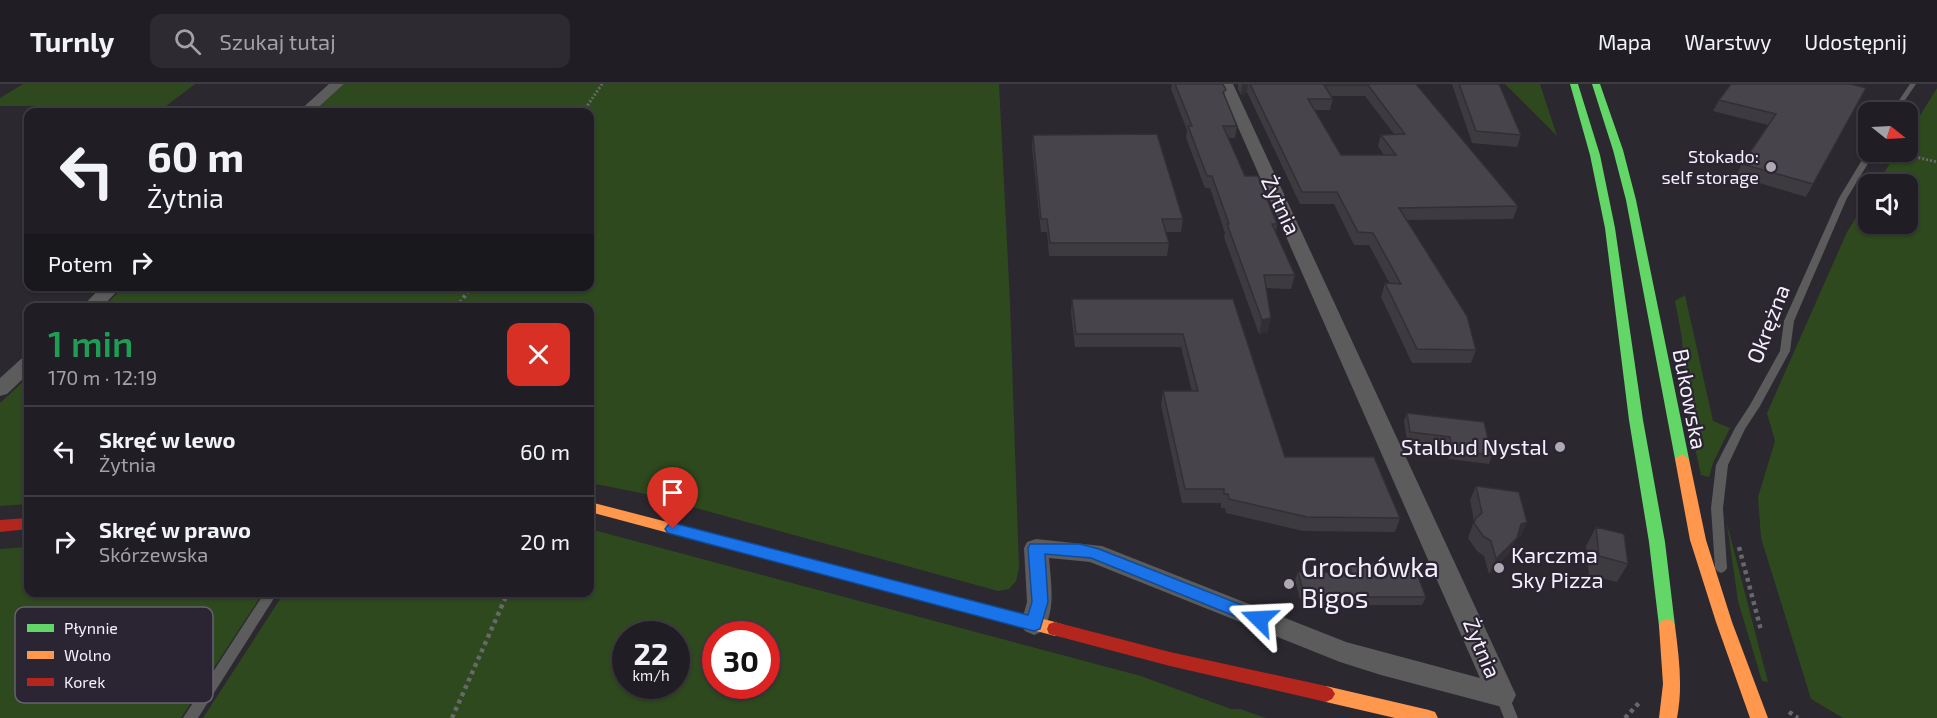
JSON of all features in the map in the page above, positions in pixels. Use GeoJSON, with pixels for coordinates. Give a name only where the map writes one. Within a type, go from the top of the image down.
{"type":"FeatureCollection","features":[{"type":"Feature","properties":{"kind":"main road"},"geometry":{"type":"LineString","coordinates":[[1574,84],[1596,155],[1605,200],[1636,420],[1657,542],[1673,679],[1673,717]]}},
{"type":"Feature","properties":{"kind":"main road","name":"Bukowska"},"geometry":{"type":"LineString","coordinates":[[1596,84],[1626,177],[1698,540],[1724,622],[1759,718]]}},
{"type":"Feature","properties":{"kind":"main road"},"geometry":{"type":"LineString","coordinates":[[594,508],[1170,659],[1429,718]]}},
{"type":"Feature","properties":{"kind":"main road"},"geometry":{"type":"LineString","coordinates":[[0,526],[24,524]]}},
{"type":"Feature","properties":{"kind":"main road"},"geometry":{"type":"LineString","coordinates":[[1170,659],[1300,702]]}},
{"type":"Feature","properties":{"kind":"street"},"geometry":{"type":"LineString","coordinates":[[310,108],[337,84]]}},
{"type":"Feature","properties":{"kind":"street","name":"Żytnia"},"geometry":{"type":"LineString","coordinates":[[1226,84],[1507,706]]}},
{"type":"Feature","properties":{"kind":"street"},"geometry":{"type":"LineString","coordinates":[[95,303],[108,291]]}},
{"type":"Feature","properties":{"kind":"street"},"geometry":{"type":"LineString","coordinates":[[0,389],[24,367]]}},
{"type":"Feature","properties":{"kind":"street","name":"Żytnia"},"geometry":{"type":"LineString","coordinates":[[1034,624],[1040,602],[1036,548],[1080,550],[1094,553],[1340,651],[1507,706]]}},
{"type":"Feature","properties":{"kind":"lane"},"geometry":{"type":"LineString","coordinates":[[1901,102],[1913,84]]}},
{"type":"Feature","properties":{"kind":"lane","name":"Okrężna"},"geometry":{"type":"LineString","coordinates":[[1724,622],[1717,508],[1722,465],[1785,351],[1789,321],[1843,198],[1865,162]]}},
{"type":"Feature","properties":{"kind":"lane"},"geometry":{"type":"LineString","coordinates":[[213,683],[269,597]]}},
{"type":"Feature","properties":{"kind":"lane"},"geometry":{"type":"LineString","coordinates":[[190,718],[200,703]]}},
{"type":"Feature","properties":{"kind":"path"},"geometry":{"type":"LineString","coordinates":[[587,108],[602,84]]}},
{"type":"Feature","properties":{"kind":"path"},"geometry":{"type":"LineString","coordinates":[[1918,157],[1937,162]]}},
{"type":"Feature","properties":{"kind":"path"},"geometry":{"type":"LineString","coordinates":[[1736,536],[1762,635]]}},
{"type":"Feature","properties":{"kind":"path"},"geometry":{"type":"LineString","coordinates":[[452,718],[506,597]]}},
{"type":"Feature","properties":{"kind":"path"},"geometry":{"type":"LineString","coordinates":[[1785,708],[1798,718]]}},
{"type":"Feature","properties":{"kind":"green space"},"geometry":{"type":"Polygon","coordinates":[[[23,84],[195,84],[166,106],[0,106],[0,98],[23,84]]]}},
{"type":"Feature","properties":{"kind":"green space"},"geometry":{"type":"Polygon","coordinates":[[[344,84],[999,84],[1010,302],[1019,568],[1016,581],[1009,589],[998,591],[641,493],[594,484],[594,303],[107,303],[120,291],[594,291],[594,108],[317,108],[344,84]]]}},
{"type":"Feature","properties":{"kind":"green space"},"geometry":{"type":"Polygon","coordinates":[[[1505,84],[1540,84],[1557,136],[1505,84]]]}},
{"type":"Feature","properties":{"kind":"green space"},"geometry":{"type":"Polygon","coordinates":[[[1937,88],[1937,718],[1843,718],[1811,699],[1761,538],[1758,497],[1775,441],[1767,413],[1847,232],[1858,214],[1858,234],[1918,234],[1918,174],[1883,174],[1891,162],[1918,162],[1918,119],[1937,88]]]}},
{"type":"Feature","properties":{"kind":"green space"},"geometry":{"type":"Polygon","coordinates":[[[1685,295],[1713,421],[1730,428],[1713,463],[1709,477],[1701,475],[1685,402],[1682,338],[1675,301],[1685,295]]]}},
{"type":"Feature","properties":{"kind":"green space"},"geometry":{"type":"Polygon","coordinates":[[[24,381],[24,504],[0,506],[0,403],[24,381]]]}},
{"type":"Feature","properties":{"kind":"green space"},"geometry":{"type":"Polygon","coordinates":[[[1727,524],[1768,682],[1762,681],[1738,601],[1727,524]]]}},
{"type":"Feature","properties":{"kind":"green space"},"geometry":{"type":"Polygon","coordinates":[[[594,530],[1141,676],[1231,709],[1240,709],[1266,718],[203,718],[281,597],[594,597],[594,530]]]}},
{"type":"Feature","properties":{"kind":"green space"},"geometry":{"type":"Polygon","coordinates":[[[24,547],[24,597],[260,597],[213,669],[213,607],[15,607],[15,703],[191,703],[181,718],[0,718],[0,549],[24,547]]]}},
{"type":"Feature","properties":{"kind":"building"},"geometry":{"type":"Polygon","coordinates":[[[1175,84],[1223,84],[1226,90],[1223,92],[1237,126],[1223,126],[1245,176],[1258,176],[1277,224],[1272,224],[1295,275],[1264,275],[1271,318],[1262,320],[1212,176],[1207,176],[1188,126],[1192,126],[1175,84]]]}},
{"type":"Feature","properties":{"kind":"building"},"geometry":{"type":"Polygon","coordinates":[[[1250,84],[1416,84],[1518,206],[1399,208],[1467,316],[1476,350],[1417,349],[1385,283],[1401,284],[1373,233],[1358,232],[1337,192],[1302,192],[1250,84]],[[1324,85],[1333,99],[1308,99],[1341,155],[1396,155],[1381,135],[1405,134],[1368,85],[1324,85]]]}},
{"type":"Feature","properties":{"kind":"building"},"geometry":{"type":"Polygon","coordinates":[[[1459,84],[1499,84],[1521,135],[1476,131],[1459,84]]]}},
{"type":"Feature","properties":{"kind":"building"},"geometry":{"type":"Polygon","coordinates":[[[1731,84],[1851,84],[1866,88],[1813,184],[1742,164],[1776,114],[1719,100],[1731,84]]]}},
{"type":"Feature","properties":{"kind":"building"},"geometry":{"type":"Polygon","coordinates":[[[1157,134],[1183,219],[1162,219],[1169,243],[1050,243],[1047,219],[1041,219],[1033,135],[1157,134]]]}},
{"type":"Feature","properties":{"kind":"building"},"geometry":{"type":"Polygon","coordinates":[[[1072,299],[1233,299],[1285,457],[1374,457],[1400,518],[1307,517],[1229,499],[1228,494],[1224,494],[1224,489],[1185,489],[1163,391],[1198,391],[1183,334],[1076,334],[1072,299]]]}},
{"type":"Feature","properties":{"kind":"building"},"geometry":{"type":"Polygon","coordinates":[[[1407,413],[1484,422],[1492,455],[1452,450],[1450,437],[1410,432],[1407,413]]]}},
{"type":"Feature","properties":{"kind":"building"},"geometry":{"type":"Polygon","coordinates":[[[1476,486],[1519,492],[1527,522],[1521,524],[1517,538],[1496,559],[1491,541],[1483,536],[1474,523],[1482,513],[1476,486]]]}},
{"type":"Feature","properties":{"kind":"building"},"geometry":{"type":"Polygon","coordinates":[[[1596,527],[1624,534],[1628,564],[1599,556],[1596,527]]]}},
{"type":"Feature","properties":{"kind":"building"},"geometry":{"type":"Polygon","coordinates":[[[1349,563],[1413,564],[1426,597],[1324,597],[1322,591],[1303,590],[1298,572],[1352,573],[1349,563]]]}},
{"type":"Feature","properties":{"kind":"traffic: fast"},"geometry":{"type":"LineString","coordinates":[[1574,84],[1595,155],[1610,228],[1636,420],[1657,542],[1667,626]]}},
{"type":"Feature","properties":{"kind":"traffic: fast"},"geometry":{"type":"LineString","coordinates":[[1596,84],[1618,150],[1631,200],[1682,459]]}},
{"type":"Feature","properties":{"kind":"traffic: slow"},"geometry":{"type":"LineString","coordinates":[[1682,459],[1698,540],[1724,622],[1759,718]]}},
{"type":"Feature","properties":{"kind":"traffic: slow"},"geometry":{"type":"LineString","coordinates":[[594,508],[1055,629]]}},
{"type":"Feature","properties":{"kind":"traffic: slow"},"geometry":{"type":"LineString","coordinates":[[1667,626],[1672,684],[1668,718]]}},
{"type":"Feature","properties":{"kind":"traffic: slow"},"geometry":{"type":"LineString","coordinates":[[1326,694],[1429,718]]}},
{"type":"Feature","properties":{"kind":"traffic: jam"},"geometry":{"type":"LineString","coordinates":[[0,526],[24,524]]}},
{"type":"Feature","properties":{"kind":"traffic: jam"},"geometry":{"type":"LineString","coordinates":[[1055,629],[1170,659],[1326,694]]}},
{"type":"Feature","properties":{"kind":"place","name":"Stokado: self storage"},"geometry":{"type":"Point","coordinates":[1771,167]}},
{"type":"Feature","properties":{"kind":"place","name":"Stalbud Nystal"},"geometry":{"type":"Point","coordinates":[1560,447]}},
{"type":"Feature","properties":{"kind":"place","name":"Karczma Sky Pizza"},"geometry":{"type":"Point","coordinates":[1499,568]}},
{"type":"Feature","properties":{"kind":"place","name":"Grochówka Bigos"},"geometry":{"type":"Point","coordinates":[1289,584]}},
{"type":"Feature","properties":{"kind":"route"},"geometry":{"type":"LineString","coordinates":[[673,529],[1034,624],[1040,602],[1036,548],[1080,550],[1094,553],[1259,619]]}}]}
